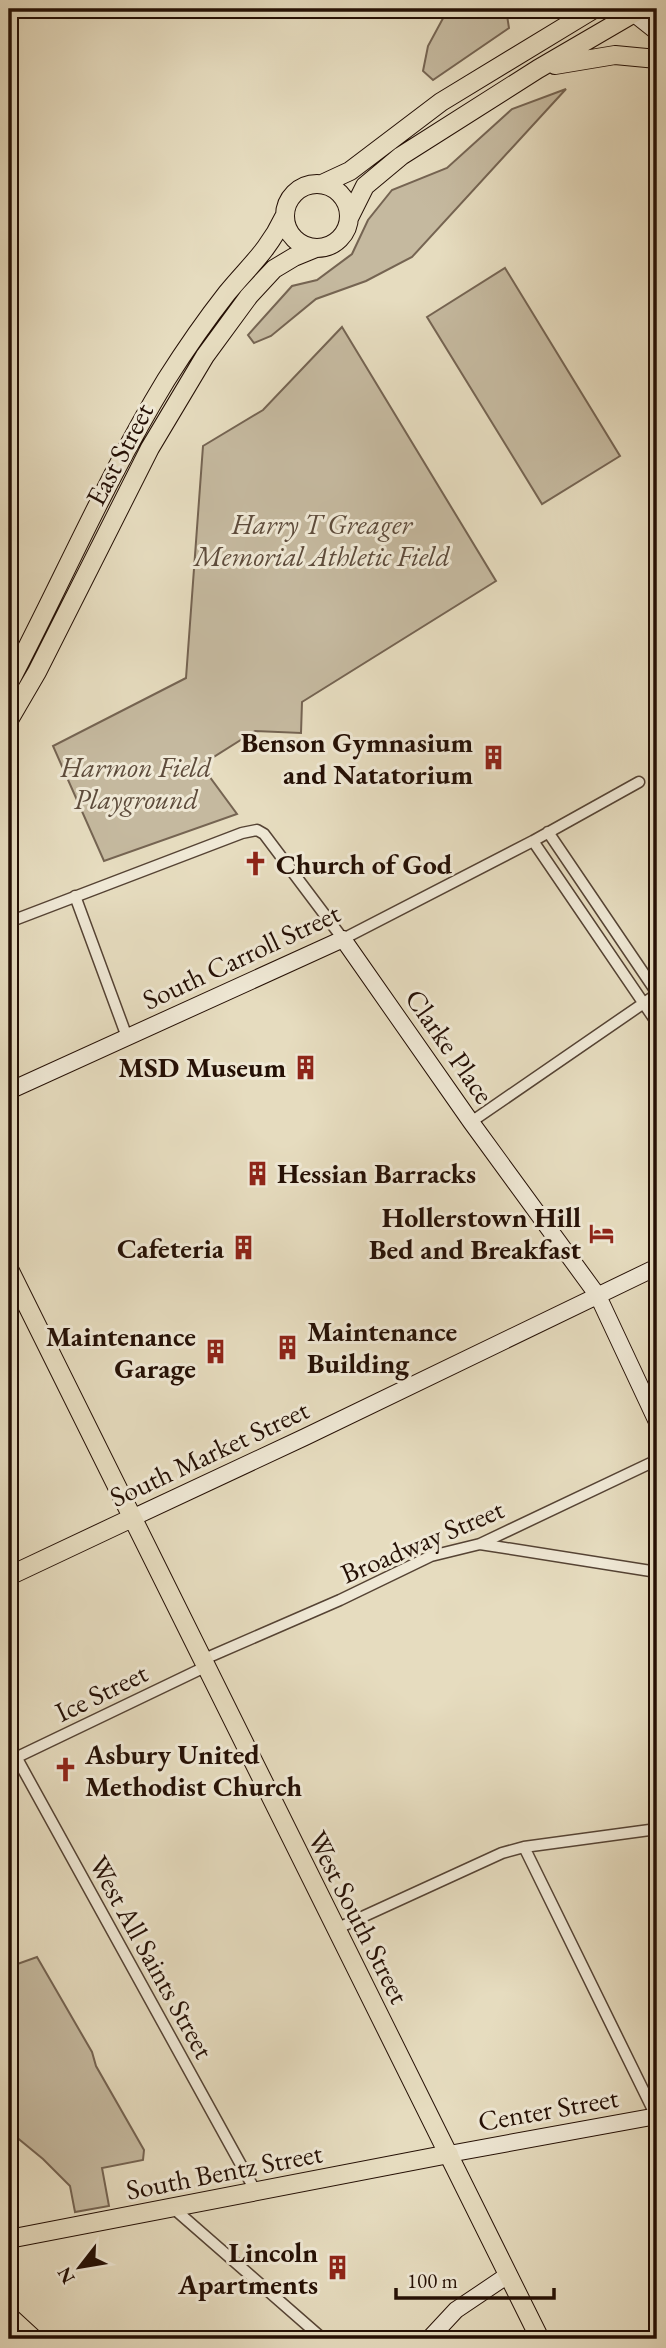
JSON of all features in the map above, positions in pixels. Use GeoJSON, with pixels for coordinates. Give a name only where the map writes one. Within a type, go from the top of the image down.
{"type":"FeatureCollection","features":[{"type":"Feature","properties":{"kind":"main road"},"geometry":{"type":"LineString","coordinates":[[528,49],[559,17],[562,9]]}},
{"type":"Feature","properties":{"kind":"main road"},"geometry":{"type":"LineString","coordinates":[[322,184],[361,164],[441,102],[594,9]]}},
{"type":"Feature","properties":{"kind":"main road"},"geometry":{"type":"LineString","coordinates":[[349,218],[347,205],[340,193],[322,184],[310,184],[298,189],[289,198],[284,217],[288,231],[304,246],[316,248],[332,244],[346,230],[365,186],[376,176],[426,139],[634,10]]}},
{"type":"Feature","properties":{"kind":"main road"},"geometry":{"type":"LineString","coordinates":[[538,69],[615,55],[657,59]]}},
{"type":"Feature","properties":{"kind":"main road","name":"East Street"},"geometry":{"type":"LineString","coordinates":[[9,683],[104,493],[166,381],[208,316],[264,252],[284,217]]}},
{"type":"Feature","properties":{"kind":"main road","name":"East Street"},"geometry":{"type":"LineString","coordinates":[[9,720],[37,672],[150,448],[205,356],[249,296],[274,269],[316,248]]}},
{"type":"Feature","properties":{"kind":"main road","name":"West South Street"},"geometry":{"type":"LineString","coordinates":[[9,1269],[540,2339]]}},
{"type":"Feature","properties":{"kind":"main road","name":"South Market Street"},"geometry":{"type":"LineString","coordinates":[[9,1576],[132,1518]]}},
{"type":"Feature","properties":{"kind":"main road","name":"South Bentz Street"},"geometry":{"type":"LineString","coordinates":[[9,2239],[449,2154]]}},
{"type":"Feature","properties":{"kind":"main road"},"geometry":{"type":"LineString","coordinates":[[9,2316],[34,2339]]}},
{"type":"Feature","properties":{"kind":"street"},"geometry":{"type":"LineString","coordinates":[[634,10],[657,32]]}},
{"type":"Feature","properties":{"kind":"street","name":"South Carroll Street"},"geometry":{"type":"LineString","coordinates":[[9,1091],[343,939],[533,841],[639,782]]}},
{"type":"Feature","properties":{"kind":"street","name":"Clarke Place"},"geometry":{"type":"LineString","coordinates":[[75,897],[242,832],[257,830],[264,834],[343,939],[471,1122],[598,1296],[657,1422]]}},
{"type":"Feature","properties":{"kind":"street"},"geometry":{"type":"LineString","coordinates":[[471,1122],[657,994],[548,832]]}},
{"type":"Feature","properties":{"kind":"street"},"geometry":{"type":"LineString","coordinates":[[533,841],[657,1023]]}},
{"type":"Feature","properties":{"kind":"street"},"geometry":{"type":"LineString","coordinates":[[9,922],[75,897],[127,1037]]}},
{"type":"Feature","properties":{"kind":"street","name":"South Market Street"},"geometry":{"type":"LineString","coordinates":[[132,1518],[657,1267]]}},
{"type":"Feature","properties":{"kind":"street","name":"Broadway Street"},"geometry":{"type":"LineString","coordinates":[[204,1664],[431,1556],[480,1544],[657,1460]]}},
{"type":"Feature","properties":{"kind":"street"},"geometry":{"type":"LineString","coordinates":[[480,1544],[657,1572]]}},
{"type":"Feature","properties":{"kind":"street","name":"Ice Street"},"geometry":{"type":"LineString","coordinates":[[13,1760],[204,1664]]}},
{"type":"Feature","properties":{"kind":"street","name":"West All Saints Street"},"geometry":{"type":"LineString","coordinates":[[9,1744],[13,1760],[256,2192]]}},
{"type":"Feature","properties":{"kind":"street"},"geometry":{"type":"LineString","coordinates":[[336,1929],[502,1853],[524,1847],[657,1829]]}},
{"type":"Feature","properties":{"kind":"street"},"geometry":{"type":"LineString","coordinates":[[524,1847],[657,2116]]}},
{"type":"Feature","properties":{"kind":"street","name":"Center Street"},"geometry":{"type":"LineString","coordinates":[[449,2154],[657,2116]]}},
{"type":"Feature","properties":{"kind":"street"},"geometry":{"type":"LineString","coordinates":[[172,2207],[323,2339]]}},
{"type":"Feature","properties":{"kind":"street"},"geometry":{"type":"LineString","coordinates":[[429,2339],[456,2310],[508,2275]]}},
{"type":"Feature","properties":{"kind":"green space"},"geometry":{"type":"Polygon","coordinates":[[[448,9],[506,9],[509,28],[433,80],[423,71],[428,46],[448,9]]]}},
{"type":"Feature","properties":{"kind":"green space"},"geometry":{"type":"Polygon","coordinates":[[[566,89],[412,257],[366,281],[316,299],[271,336],[254,343],[248,335],[292,286],[317,280],[352,254],[368,220],[392,190],[447,168],[512,109],[566,89]]]}},
{"type":"Feature","properties":{"kind":"green space"},"geometry":{"type":"Polygon","coordinates":[[[505,268],[620,456],[542,504],[427,317],[505,268]]]}},
{"type":"Feature","properties":{"kind":"green space","name":"Harry T Greager Memorial Athletic Field"},"geometry":{"type":"Polygon","coordinates":[[[342,327],[496,581],[302,702],[301,733],[255,731],[201,765],[237,814],[104,861],[53,746],[186,678],[203,446],[263,410],[342,327]]]}},
{"type":"Feature","properties":{"kind":"green space"},"geometry":{"type":"Polygon","coordinates":[[[37,1957],[144,2150],[143,2160],[102,2168],[109,2206],[75,2212],[70,2186],[9,2131],[9,1967],[37,1957]]]}},
{"type":"Feature","properties":{"kind":"place","name":"Benson Gymnasium and Natatorium"},"geometry":{"type":"Point","coordinates":[493,758]}},
{"type":"Feature","properties":{"kind":"place","name":"Church of God"},"geometry":{"type":"Point","coordinates":[256,864]}},
{"type":"Feature","properties":{"kind":"place","name":"MSD Museum"},"geometry":{"type":"Point","coordinates":[306,1067]}},
{"type":"Feature","properties":{"kind":"place","name":"Hessian Barracks"},"geometry":{"type":"Point","coordinates":[257,1173]}},
{"type":"Feature","properties":{"kind":"place","name":"Hollerstown Hill Bed and Breakfast"},"geometry":{"type":"Point","coordinates":[601,1233]}},
{"type":"Feature","properties":{"kind":"place","name":"Cafeteria"},"geometry":{"type":"Point","coordinates":[244,1248]}},
{"type":"Feature","properties":{"kind":"place","name":"Maintenance Building"},"geometry":{"type":"Point","coordinates":[287,1347]}},
{"type":"Feature","properties":{"kind":"place","name":"Maintenance Garage"},"geometry":{"type":"Point","coordinates":[216,1352]}},
{"type":"Feature","properties":{"kind":"place","name":"Asbury United Methodist Church"},"geometry":{"type":"Point","coordinates":[65,1770]}},
{"type":"Feature","properties":{"kind":"place","name":"Lincoln Apartments"},"geometry":{"type":"Point","coordinates":[338,2268]}},
{"type":"Feature","properties":{"kind":"park label","name":"Harmon Field Playground"},"geometry":{"type":"Point","coordinates":[136,783]}}]}
